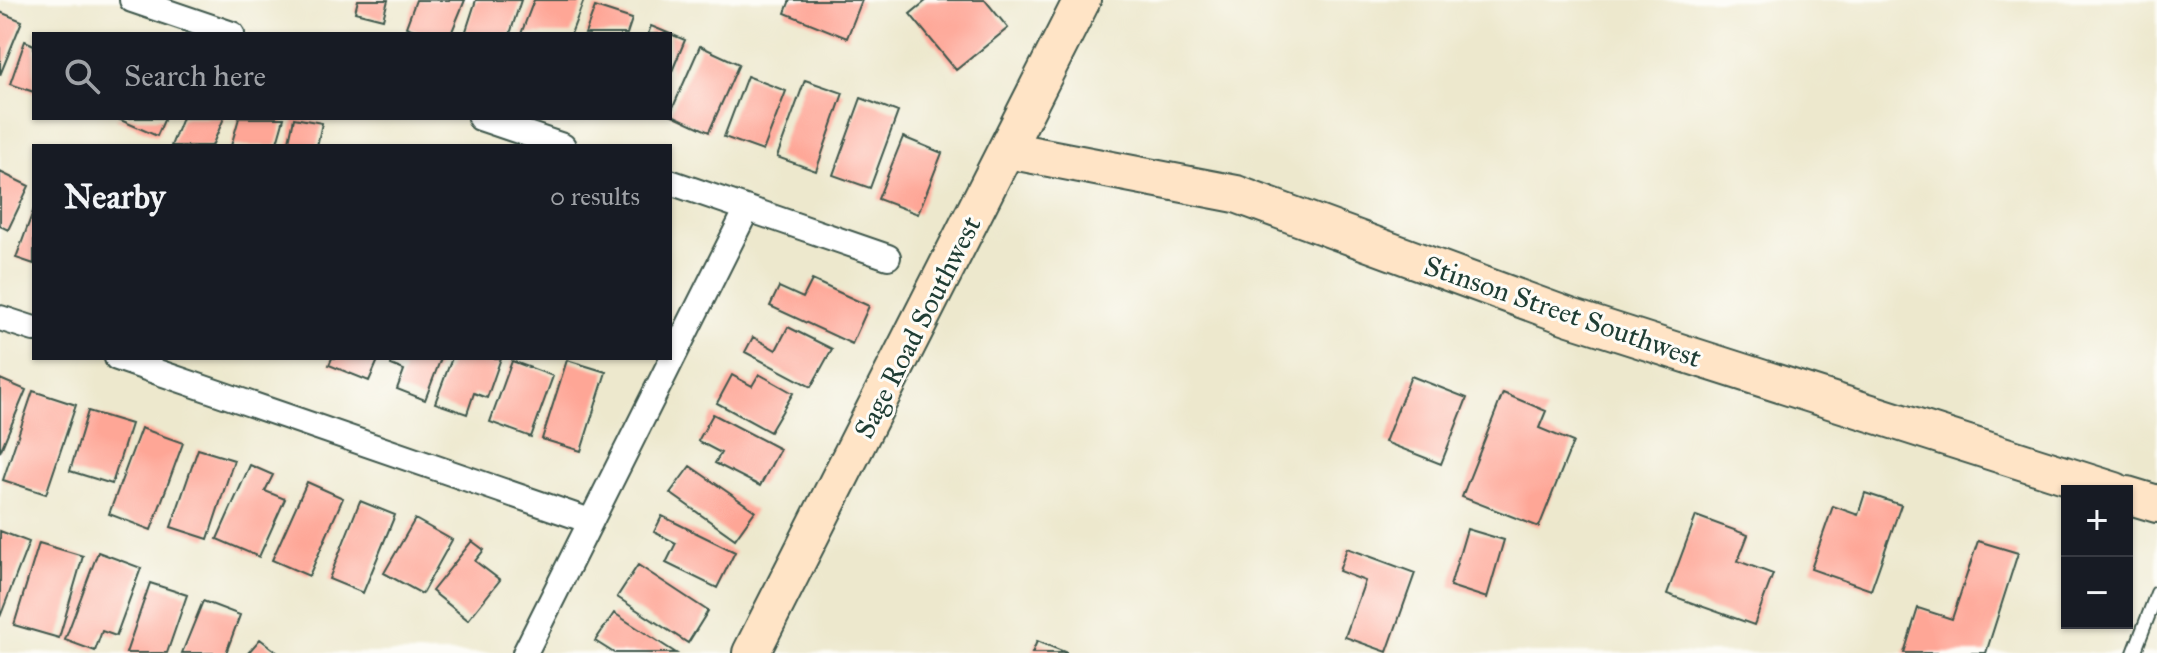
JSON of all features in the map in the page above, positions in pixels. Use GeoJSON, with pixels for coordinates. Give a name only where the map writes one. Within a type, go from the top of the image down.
{"type":"FeatureCollection","features":[{"type":"Feature","properties":{"kind":"street"},"geometry":{"type":"LineString","coordinates":[[132,0],[226,32]]}},
{"type":"Feature","properties":{"kind":"street","name":"Sage Road Southwest"},"geometry":{"type":"LineString","coordinates":[[751,653],[1082,0]]}},
{"type":"Feature","properties":{"kind":"street"},"geometry":{"type":"LineString","coordinates":[[486,120],[557,144]]}},
{"type":"Feature","properties":{"kind":"street","name":"Stinson Street Southwest"},"geometry":{"type":"LineString","coordinates":[[1007,150],[1236,194],[1570,317],[2096,485]]}},
{"type":"Feature","properties":{"kind":"street"},"geometry":{"type":"LineString","coordinates":[[672,183],[888,257]]}},
{"type":"Feature","properties":{"kind":"street"},"geometry":{"type":"LineString","coordinates":[[672,358],[747,209]]}},
{"type":"Feature","properties":{"kind":"street"},"geometry":{"type":"LineString","coordinates":[[0,318],[32,328]]}},
{"type":"Feature","properties":{"kind":"street"},"geometry":{"type":"LineString","coordinates":[[123,360],[590,521]]}},
{"type":"Feature","properties":{"kind":"street"},"geometry":{"type":"LineString","coordinates":[[525,653],[671,360]]}},
{"type":"Feature","properties":{"kind":"street"},"geometry":{"type":"LineString","coordinates":[[2133,497],[2157,504]]}},
{"type":"Feature","properties":{"kind":"lane"},"geometry":{"type":"LineString","coordinates":[[2134,653],[2157,593]]}},
{"type":"Feature","properties":{"kind":"building"},"geometry":{"type":"Polygon","coordinates":[[[358,0],[388,0],[383,19],[355,12],[358,0]]]}},
{"type":"Feature","properties":{"kind":"building"},"geometry":{"type":"Polygon","coordinates":[[[416,0],[465,0],[452,32],[419,32],[406,27],[416,0]]]}},
{"type":"Feature","properties":{"kind":"building"},"geometry":{"type":"Polygon","coordinates":[[[476,0],[521,0],[511,32],[466,32],[476,0]]]}},
{"type":"Feature","properties":{"kind":"building"},"geometry":{"type":"Polygon","coordinates":[[[534,0],[584,0],[572,32],[522,32],[534,0]]]}},
{"type":"Feature","properties":{"kind":"building"},"geometry":{"type":"Polygon","coordinates":[[[790,0],[862,0],[847,38],[785,13],[790,0]]]}},
{"type":"Feature","properties":{"kind":"building"},"geometry":{"type":"Polygon","coordinates":[[[927,0],[985,0],[1008,28],[956,70],[910,14],[927,0]]]}},
{"type":"Feature","properties":{"kind":"building"},"geometry":{"type":"Polygon","coordinates":[[[595,7],[632,19],[628,32],[586,32],[595,7]]]}},
{"type":"Feature","properties":{"kind":"building"},"geometry":{"type":"Polygon","coordinates":[[[0,12],[22,21],[0,75],[0,12]]]}},
{"type":"Feature","properties":{"kind":"building"},"geometry":{"type":"Polygon","coordinates":[[[651,26],[666,32],[649,32],[651,26]]]}},
{"type":"Feature","properties":{"kind":"building"},"geometry":{"type":"Polygon","coordinates":[[[672,35],[685,40],[672,71],[672,35]]]}},
{"type":"Feature","properties":{"kind":"building"},"geometry":{"type":"Polygon","coordinates":[[[25,41],[32,44],[32,91],[10,84],[25,41]]]}},
{"type":"Feature","properties":{"kind":"building"},"geometry":{"type":"Polygon","coordinates":[[[700,46],[739,64],[709,132],[672,115],[700,46]]]}},
{"type":"Feature","properties":{"kind":"building"},"geometry":{"type":"Polygon","coordinates":[[[747,76],[786,91],[763,151],[724,137],[747,76]]]}},
{"type":"Feature","properties":{"kind":"building"},"geometry":{"type":"Polygon","coordinates":[[[805,80],[843,93],[816,171],[777,157],[805,80]]]}},
{"type":"Feature","properties":{"kind":"building"},"geometry":{"type":"Polygon","coordinates":[[[861,98],[898,112],[870,188],[833,175],[861,98]]]}},
{"type":"Feature","properties":{"kind":"building"},"geometry":{"type":"Polygon","coordinates":[[[121,120],[164,120],[157,136],[121,120]]]}},
{"type":"Feature","properties":{"kind":"building"},"geometry":{"type":"Polygon","coordinates":[[[181,120],[223,120],[213,144],[172,144],[181,120]]]}},
{"type":"Feature","properties":{"kind":"building"},"geometry":{"type":"Polygon","coordinates":[[[238,120],[283,120],[277,144],[232,144],[238,120]]]}},
{"type":"Feature","properties":{"kind":"building"},"geometry":{"type":"Polygon","coordinates":[[[294,120],[322,123],[317,144],[288,144],[294,120]]]}},
{"type":"Feature","properties":{"kind":"building"},"geometry":{"type":"Polygon","coordinates":[[[903,137],[942,153],[918,214],[878,199],[903,137]]]}},
{"type":"Feature","properties":{"kind":"building"},"geometry":{"type":"Polygon","coordinates":[[[0,172],[29,186],[8,230],[0,226],[0,172]]]}},
{"type":"Feature","properties":{"kind":"building"},"geometry":{"type":"Polygon","coordinates":[[[32,214],[32,263],[16,258],[32,214]]]}},
{"type":"Feature","properties":{"kind":"building"},"geometry":{"type":"Polygon","coordinates":[[[812,280],[869,306],[852,344],[770,306],[779,287],[803,298],[812,280]]]}},
{"type":"Feature","properties":{"kind":"building"},"geometry":{"type":"Polygon","coordinates":[[[788,327],[832,349],[811,387],[745,352],[753,337],[776,350],[788,327]]]}},
{"type":"Feature","properties":{"kind":"building"},"geometry":{"type":"Polygon","coordinates":[[[331,360],[378,360],[369,381],[329,365],[331,360]]]}},
{"type":"Feature","properties":{"kind":"building"},"geometry":{"type":"Polygon","coordinates":[[[392,360],[440,360],[425,400],[397,389],[404,370],[391,365],[392,360]]]}},
{"type":"Feature","properties":{"kind":"building"},"geometry":{"type":"Polygon","coordinates":[[[451,360],[500,360],[487,398],[474,393],[467,414],[435,403],[451,360]]]}},
{"type":"Feature","properties":{"kind":"building"},"geometry":{"type":"Polygon","coordinates":[[[567,360],[606,372],[581,451],[542,439],[567,360]]]}},
{"type":"Feature","properties":{"kind":"building"},"geometry":{"type":"Polygon","coordinates":[[[512,361],[553,376],[531,437],[490,422],[512,361]]]}},
{"type":"Feature","properties":{"kind":"building"},"geometry":{"type":"Polygon","coordinates":[[[759,374],[793,393],[770,432],[717,403],[732,375],[752,386],[759,374]]]}},
{"type":"Feature","properties":{"kind":"building"},"geometry":{"type":"Polygon","coordinates":[[[1411,376],[1467,398],[1441,464],[1385,442],[1411,376]]]}},
{"type":"Feature","properties":{"kind":"building"},"geometry":{"type":"Polygon","coordinates":[[[0,379],[26,390],[0,452],[0,379]]]}},
{"type":"Feature","properties":{"kind":"building"},"geometry":{"type":"Polygon","coordinates":[[[33,391],[76,405],[46,494],[3,480],[33,391]]]}},
{"type":"Feature","properties":{"kind":"building"},"geometry":{"type":"Polygon","coordinates":[[[1503,393],[1546,411],[1539,428],[1573,442],[1539,527],[1462,497],[1503,393]]]}},
{"type":"Feature","properties":{"kind":"building"},"geometry":{"type":"Polygon","coordinates":[[[88,411],[131,424],[112,484],[70,471],[88,411]]]}},
{"type":"Feature","properties":{"kind":"building"},"geometry":{"type":"Polygon","coordinates":[[[713,414],[780,449],[760,486],[715,463],[721,453],[698,441],[713,414]]]}},
{"type":"Feature","properties":{"kind":"building"},"geometry":{"type":"Polygon","coordinates":[[[141,428],[183,443],[151,530],[109,514],[141,428]]]}},
{"type":"Feature","properties":{"kind":"building"},"geometry":{"type":"Polygon","coordinates":[[[198,449],[234,460],[208,539],[171,527],[198,449]]]}},
{"type":"Feature","properties":{"kind":"building"},"geometry":{"type":"Polygon","coordinates":[[[250,465],[273,475],[265,491],[285,499],[259,557],[217,539],[250,465]]]}},
{"type":"Feature","properties":{"kind":"building"},"geometry":{"type":"Polygon","coordinates":[[[690,466],[755,511],[735,539],[670,493],[690,466]]]}},
{"type":"Feature","properties":{"kind":"building"},"geometry":{"type":"Polygon","coordinates":[[[307,482],[343,498],[309,576],[272,560],[307,482]]]}},
{"type":"Feature","properties":{"kind":"building"},"geometry":{"type":"Polygon","coordinates":[[[1865,493],[1901,505],[1871,590],[1811,569],[1833,506],[1858,515],[1865,493]]]}},
{"type":"Feature","properties":{"kind":"building"},"geometry":{"type":"Polygon","coordinates":[[[360,501],[395,515],[363,593],[329,579],[360,501]]]}},
{"type":"Feature","properties":{"kind":"building"},"geometry":{"type":"Polygon","coordinates":[[[662,516],[735,552],[717,588],[666,563],[676,543],[654,532],[662,516]]]}},
{"type":"Feature","properties":{"kind":"building"},"geometry":{"type":"Polygon","coordinates":[[[1696,516],[1748,535],[1738,561],[1773,574],[1754,625],[1667,594],[1696,516]]]}},
{"type":"Feature","properties":{"kind":"building"},"geometry":{"type":"Polygon","coordinates":[[[415,519],[452,540],[422,594],[384,573],[415,519]]]}},
{"type":"Feature","properties":{"kind":"building"},"geometry":{"type":"Polygon","coordinates":[[[1467,529],[1504,540],[1487,598],[1450,586],[1467,529]]]}},
{"type":"Feature","properties":{"kind":"building"},"geometry":{"type":"Polygon","coordinates":[[[0,531],[29,542],[0,617],[0,531]]]}},
{"type":"Feature","properties":{"kind":"building"},"geometry":{"type":"Polygon","coordinates":[[[472,541],[484,550],[475,561],[500,580],[468,620],[432,591],[472,541]]]}},
{"type":"Feature","properties":{"kind":"building"},"geometry":{"type":"Polygon","coordinates":[[[1978,541],[2018,553],[1986,653],[1904,653],[1918,608],[1952,619],[1978,541]]]}},
{"type":"Feature","properties":{"kind":"building"},"geometry":{"type":"Polygon","coordinates":[[[39,543],[83,556],[59,638],[14,625],[39,543]]]}},
{"type":"Feature","properties":{"kind":"building"},"geometry":{"type":"Polygon","coordinates":[[[1347,548],[1415,573],[1387,652],[1345,637],[1365,581],[1339,571],[1347,548]]]}},
{"type":"Feature","properties":{"kind":"building"},"geometry":{"type":"Polygon","coordinates":[[[98,552],[141,568],[116,636],[102,631],[95,651],[65,640],[98,552]]]}},
{"type":"Feature","properties":{"kind":"building"},"geometry":{"type":"Polygon","coordinates":[[[638,565],[708,611],[688,643],[617,597],[638,565]]]}},
{"type":"Feature","properties":{"kind":"building"},"geometry":{"type":"Polygon","coordinates":[[[150,583],[187,595],[167,653],[126,653],[150,583]]]}},
{"type":"Feature","properties":{"kind":"building"},"geometry":{"type":"Polygon","coordinates":[[[203,601],[240,615],[226,653],[182,653],[203,601]]]}},
{"type":"Feature","properties":{"kind":"building"},"geometry":{"type":"Polygon","coordinates":[[[614,613],[676,653],[614,653],[595,641],[614,613]]]}},
{"type":"Feature","properties":{"kind":"building"},"geometry":{"type":"Polygon","coordinates":[[[260,639],[278,653],[248,653],[260,639]]]}},
{"type":"Feature","properties":{"kind":"building"},"geometry":{"type":"Polygon","coordinates":[[[1037,641],[1067,653],[1032,653],[1037,641]]]}}]}
